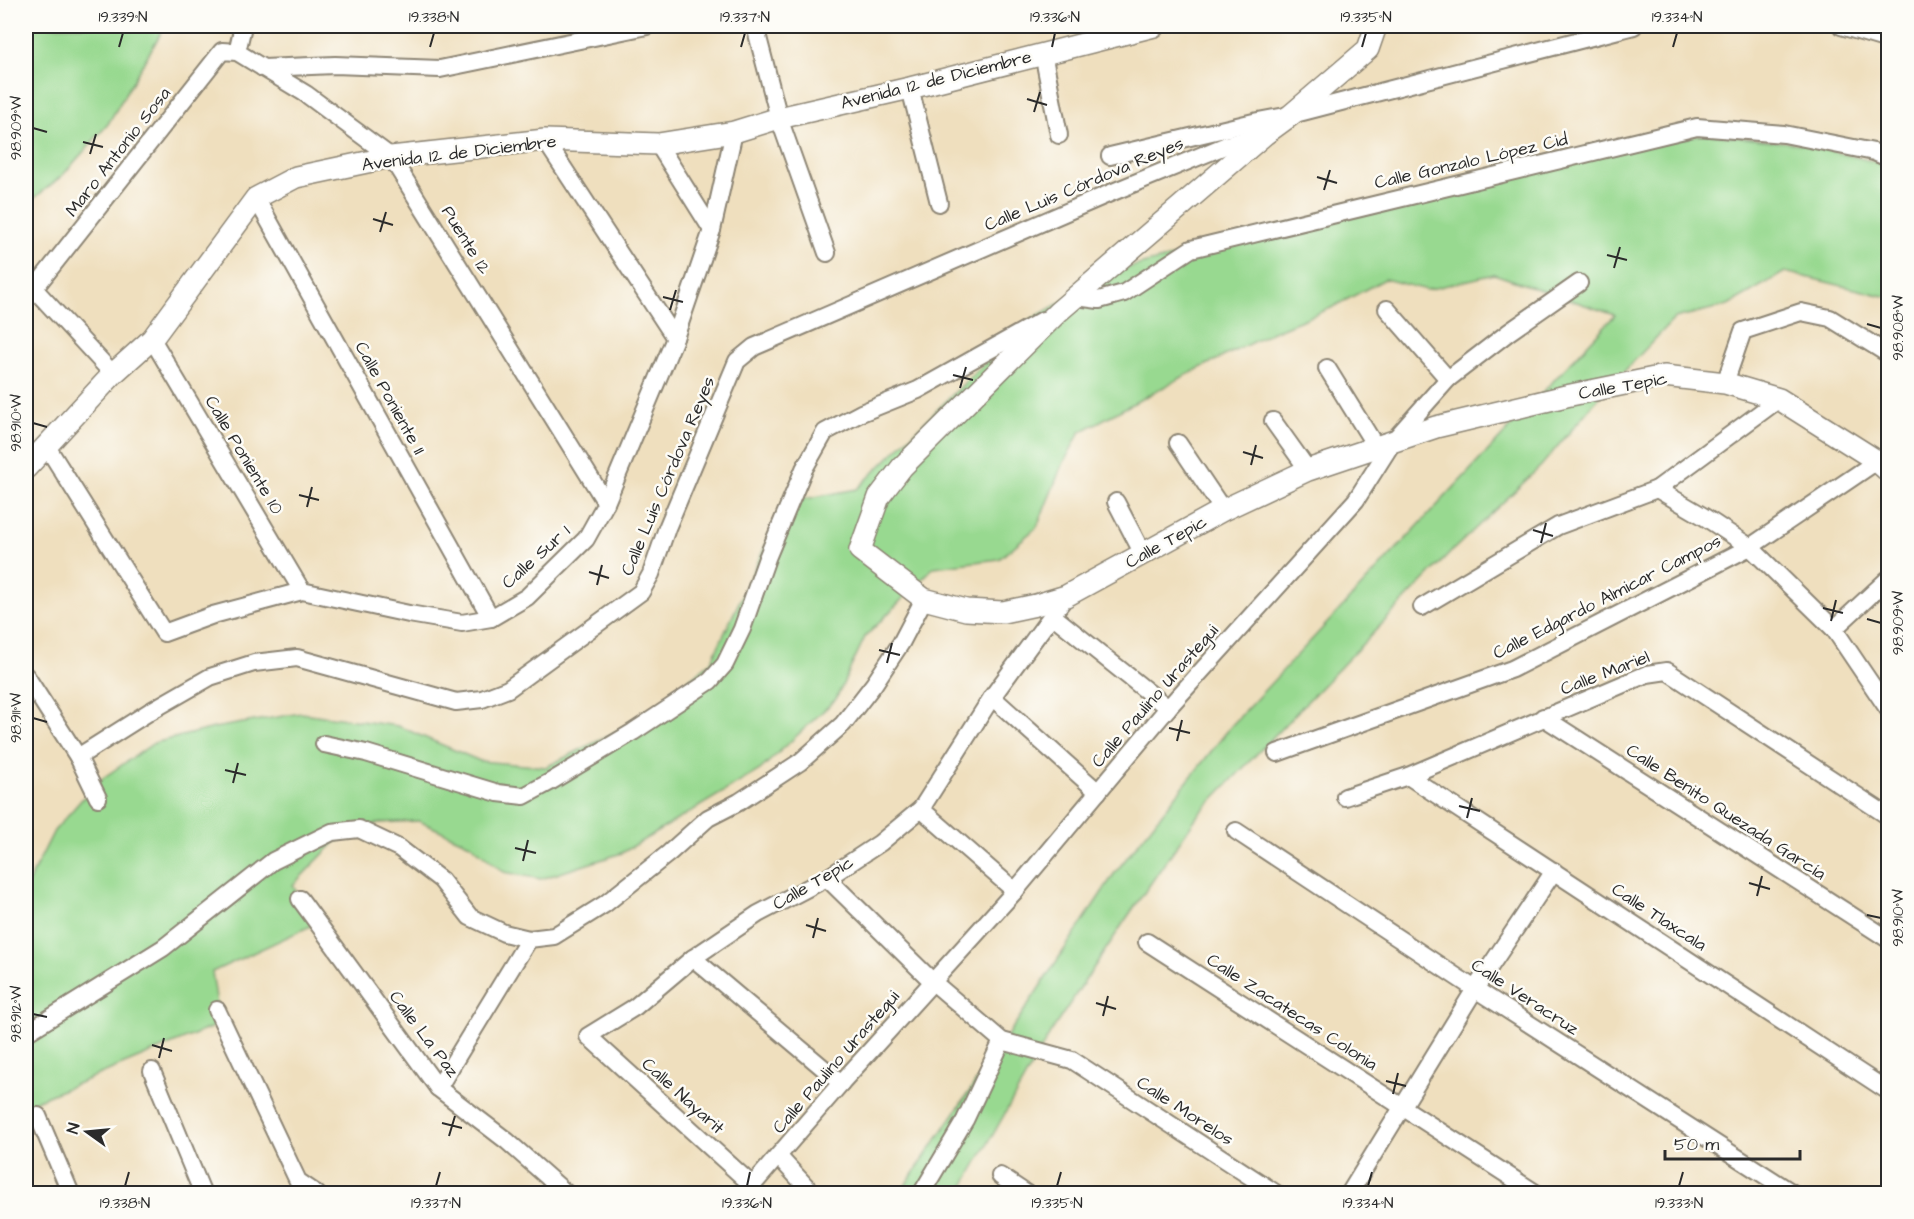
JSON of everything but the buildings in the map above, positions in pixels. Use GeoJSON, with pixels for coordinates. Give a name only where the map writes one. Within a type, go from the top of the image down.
{"type":"FeatureCollection","features":[{"type":"Feature","properties":{"kind":"street"},"geometry":{"type":"LineString","coordinates":[[237,52],[243,26]]}},
{"type":"Feature","properties":{"kind":"street"},"geometry":{"type":"LineString","coordinates":[[263,68],[335,65],[440,69],[647,26]]}},
{"type":"Feature","properties":{"kind":"street"},"geometry":{"type":"LineString","coordinates":[[755,26],[779,118],[827,253]]}},
{"type":"Feature","properties":{"kind":"street","name":"Avenida 12 de Diciembre"},"geometry":{"type":"LineString","coordinates":[[26,468],[113,374],[152,339],[256,198],[296,177],[391,157],[545,140],[658,144],[734,132],[779,118],[910,88],[1154,26]]}},
{"type":"Feature","properties":{"kind":"street"},"geometry":{"type":"LineString","coordinates":[[1291,115],[1368,49],[1376,26]]}},
{"type":"Feature","properties":{"kind":"street"},"geometry":{"type":"LineString","coordinates":[[1110,156],[1262,128],[1291,115],[1634,26]]}},
{"type":"Feature","properties":{"kind":"street"},"geometry":{"type":"LineString","coordinates":[[1841,26],[1888,40]]}},
{"type":"Feature","properties":{"kind":"street","name":"Maro Antonio Sosa"},"geometry":{"type":"LineString","coordinates":[[30,284],[222,51],[237,52]]}},
{"type":"Feature","properties":{"kind":"street","name":"Puente 12"},"geometry":{"type":"LineString","coordinates":[[237,52],[306,94],[391,157],[606,503]]}},
{"type":"Feature","properties":{"kind":"street"},"geometry":{"type":"LineString","coordinates":[[1043,53],[1059,135]]}},
{"type":"Feature","properties":{"kind":"street"},"geometry":{"type":"LineString","coordinates":[[910,88],[939,202]]}},
{"type":"Feature","properties":{"kind":"street"},"geometry":{"type":"LineString","coordinates":[[1066,596],[1003,612],[966,610],[917,593],[860,550],[879,496],[902,467],[1058,312],[1262,128]]}},
{"type":"Feature","properties":{"kind":"street","name":"Calle Luis Córdova Reyes"},"geometry":{"type":"LineString","coordinates":[[78,757],[210,677],[254,663],[297,658],[456,702],[482,699],[508,689],[641,591],[651,574],[667,528],[738,361],[754,347],[1262,128]]}},
{"type":"Feature","properties":{"kind":"street","name":"Calle Gonzalo López Cid"},"geometry":{"type":"LineString","coordinates":[[1076,297],[1099,300],[1124,292],[1191,249],[1697,128],[1784,134],[1888,158]]}},
{"type":"Feature","properties":{"kind":"street","name":"Calle Sur 1"},"geometry":{"type":"LineString","coordinates":[[46,445],[164,633],[213,615],[302,591],[462,623],[491,618],[527,597],[586,540],[606,503],[675,338],[712,230],[734,132]]}},
{"type":"Feature","properties":{"kind":"street"},"geometry":{"type":"LineString","coordinates":[[545,140],[675,338]]}},
{"type":"Feature","properties":{"kind":"street"},"geometry":{"type":"LineString","coordinates":[[658,144],[712,230]]}},
{"type":"Feature","properties":{"kind":"street","name":"Calle Poniente 11"},"geometry":{"type":"LineString","coordinates":[[256,198],[491,618]]}},
{"type":"Feature","properties":{"kind":"street","name":"Calle Paulino Urastegui"},"geometry":{"type":"LineString","coordinates":[[749,1189],[1015,891],[1168,708],[1356,500],[1385,443],[1448,379],[1509,332],[1579,283]]}},
{"type":"Feature","properties":{"kind":"street"},"geometry":{"type":"LineString","coordinates":[[30,284],[113,374]]}},
{"type":"Feature","properties":{"kind":"street"},"geometry":{"type":"LineString","coordinates":[[1387,309],[1448,379]]}},
{"type":"Feature","properties":{"kind":"street"},"geometry":{"type":"LineString","coordinates":[[324,744],[366,753],[498,793],[524,796],[633,732],[710,681],[725,664],[742,629],[767,558],[804,469],[825,432],[861,413],[918,390],[1058,312]]}},
{"type":"Feature","properties":{"kind":"street"},"geometry":{"type":"LineString","coordinates":[[1725,383],[1743,331],[1801,312],[1830,318],[1888,354]]}},
{"type":"Feature","properties":{"kind":"street","name":"Calle Poniente 10"},"geometry":{"type":"LineString","coordinates":[[152,339],[302,591]]}},
{"type":"Feature","properties":{"kind":"street"},"geometry":{"type":"LineString","coordinates":[[1327,368],[1385,443]]}},
{"type":"Feature","properties":{"kind":"street","name":"Calle Tepic"},"geometry":{"type":"LineString","coordinates":[[588,1036],[635,1007],[693,958],[758,914],[826,878],[880,843],[921,809],[992,697],[1066,596],[1223,510],[1308,470],[1446,424],[1664,376],[1725,383],[1779,399],[1883,466]]}},
{"type":"Feature","properties":{"kind":"street"},"geometry":{"type":"LineString","coordinates":[[1422,607],[1558,526],[1657,489],[1779,399]]}},
{"type":"Feature","properties":{"kind":"street"},"geometry":{"type":"LineString","coordinates":[[1273,421],[1308,470]]}},
{"type":"Feature","properties":{"kind":"street"},"geometry":{"type":"LineString","coordinates":[[1178,443],[1223,510]]}},
{"type":"Feature","properties":{"kind":"street","name":"Calle Edgardo Almicar Campos"},"geometry":{"type":"LineString","coordinates":[[1277,753],[1512,669],[1750,547],[1883,466]]}},
{"type":"Feature","properties":{"kind":"street"},"geometry":{"type":"LineString","coordinates":[[1657,489],[1750,547],[1834,628],[1888,709]]}},
{"type":"Feature","properties":{"kind":"street"},"geometry":{"type":"LineString","coordinates":[[1116,502],[1143,554]]}},
{"type":"Feature","properties":{"kind":"street"},"geometry":{"type":"LineString","coordinates":[[1834,628],[1888,579]]}},
{"type":"Feature","properties":{"kind":"street"},"geometry":{"type":"LineString","coordinates":[[26,1033],[164,948],[273,861],[332,832],[359,829],[399,848],[441,880],[470,917],[504,933],[529,939],[554,936],[605,904],[669,853],[708,818],[739,802],[800,762],[843,724],[874,684],[901,643],[917,593]]}},
{"type":"Feature","properties":{"kind":"street"},"geometry":{"type":"LineString","coordinates":[[1052,615],[1168,708]]}},
{"type":"Feature","properties":{"kind":"street","name":"Calle Mariel"},"geometry":{"type":"LineString","coordinates":[[1345,797],[1408,776],[1647,674],[1667,671],[1888,816]]}},
{"type":"Feature","properties":{"kind":"street"},"geometry":{"type":"LineString","coordinates":[[26,676],[78,757],[98,798]]}},
{"type":"Feature","properties":{"kind":"street"},"geometry":{"type":"LineString","coordinates":[[992,697],[1098,792]]}},
{"type":"Feature","properties":{"kind":"street","name":"Calle Benito Quezada García"},"geometry":{"type":"LineString","coordinates":[[1543,717],[1888,939]]}},
{"type":"Feature","properties":{"kind":"street","name":"Calle Tlaxcala"},"geometry":{"type":"LineString","coordinates":[[1408,776],[1888,1091]]}},
{"type":"Feature","properties":{"kind":"street"},"geometry":{"type":"LineString","coordinates":[[921,809],[1015,891]]}},
{"type":"Feature","properties":{"kind":"street","name":"Calle Veracruz"},"geometry":{"type":"LineString","coordinates":[[1236,831],[1475,989],[1794,1194]]}},
{"type":"Feature","properties":{"kind":"street"},"geometry":{"type":"LineString","coordinates":[[1349,1194],[1475,989],[1554,871]]}},
{"type":"Feature","properties":{"kind":"street"},"geometry":{"type":"LineString","coordinates":[[826,878],[933,981],[1002,1041],[965,1120],[921,1194]]}},
{"type":"Feature","properties":{"kind":"street","name":"Calle La Paz"},"geometry":{"type":"LineString","coordinates":[[300,899],[438,1088],[507,1141],[567,1194]]}},
{"type":"Feature","properties":{"kind":"street"},"geometry":{"type":"LineString","coordinates":[[438,1088],[529,939]]}},
{"type":"Feature","properties":{"kind":"street","name":"Calle Zacatecas Colonia"},"geometry":{"type":"LineString","coordinates":[[1147,942],[1537,1194]]}},
{"type":"Feature","properties":{"kind":"street"},"geometry":{"type":"LineString","coordinates":[[693,958],[842,1083]]}},
{"type":"Feature","properties":{"kind":"street"},"geometry":{"type":"LineString","coordinates":[[217,1010],[298,1181],[317,1194]]}},
{"type":"Feature","properties":{"kind":"street","name":"Calle Nayarit"},"geometry":{"type":"LineString","coordinates":[[588,1036],[749,1189]]}},
{"type":"Feature","properties":{"kind":"street","name":"Calle Morelos"},"geometry":{"type":"LineString","coordinates":[[1002,1041],[1072,1060],[1277,1194]]}},
{"type":"Feature","properties":{"kind":"street"},"geometry":{"type":"LineString","coordinates":[[152,1071],[203,1194]]}},
{"type":"Feature","properties":{"kind":"street"},"geometry":{"type":"LineString","coordinates":[[38,1116],[71,1194]]}},
{"type":"Feature","properties":{"kind":"street"},"geometry":{"type":"LineString","coordinates":[[779,1157],[813,1194]]}},
{"type":"Feature","properties":{"kind":"street"},"geometry":{"type":"LineString","coordinates":[[1000,1176],[1027,1194]]}},
{"type":"Feature","properties":{"kind":"green space"},"geometry":{"type":"Polygon","coordinates":[[[26,26],[165,26],[108,124],[63,175],[26,205],[26,26]]]}},
{"type":"Feature","properties":{"kind":"green space"},"geometry":{"type":"Polygon","coordinates":[[[1707,134],[1803,144],[1888,165],[1888,297],[1785,272],[1728,305],[1675,318],[1596,401],[1541,466],[1455,548],[1198,815],[1051,1032],[960,1193],[900,1193],[1114,874],[1232,725],[1615,315],[1494,274],[1427,290],[1385,279],[1331,308],[1275,331],[1188,374],[1080,432],[1061,468],[1037,527],[999,559],[934,567],[865,637],[836,699],[760,770],[622,853],[541,879],[504,872],[470,844],[419,821],[378,823],[335,842],[293,885],[313,925],[212,972],[220,1024],[26,1105],[26,887],[54,831],[97,782],[154,743],[214,728],[301,713],[398,726],[480,761],[546,767],[638,721],[711,662],[769,538],[794,501],[857,489],[1026,322],[1118,270],[1581,158],[1707,134]]]}}]}
